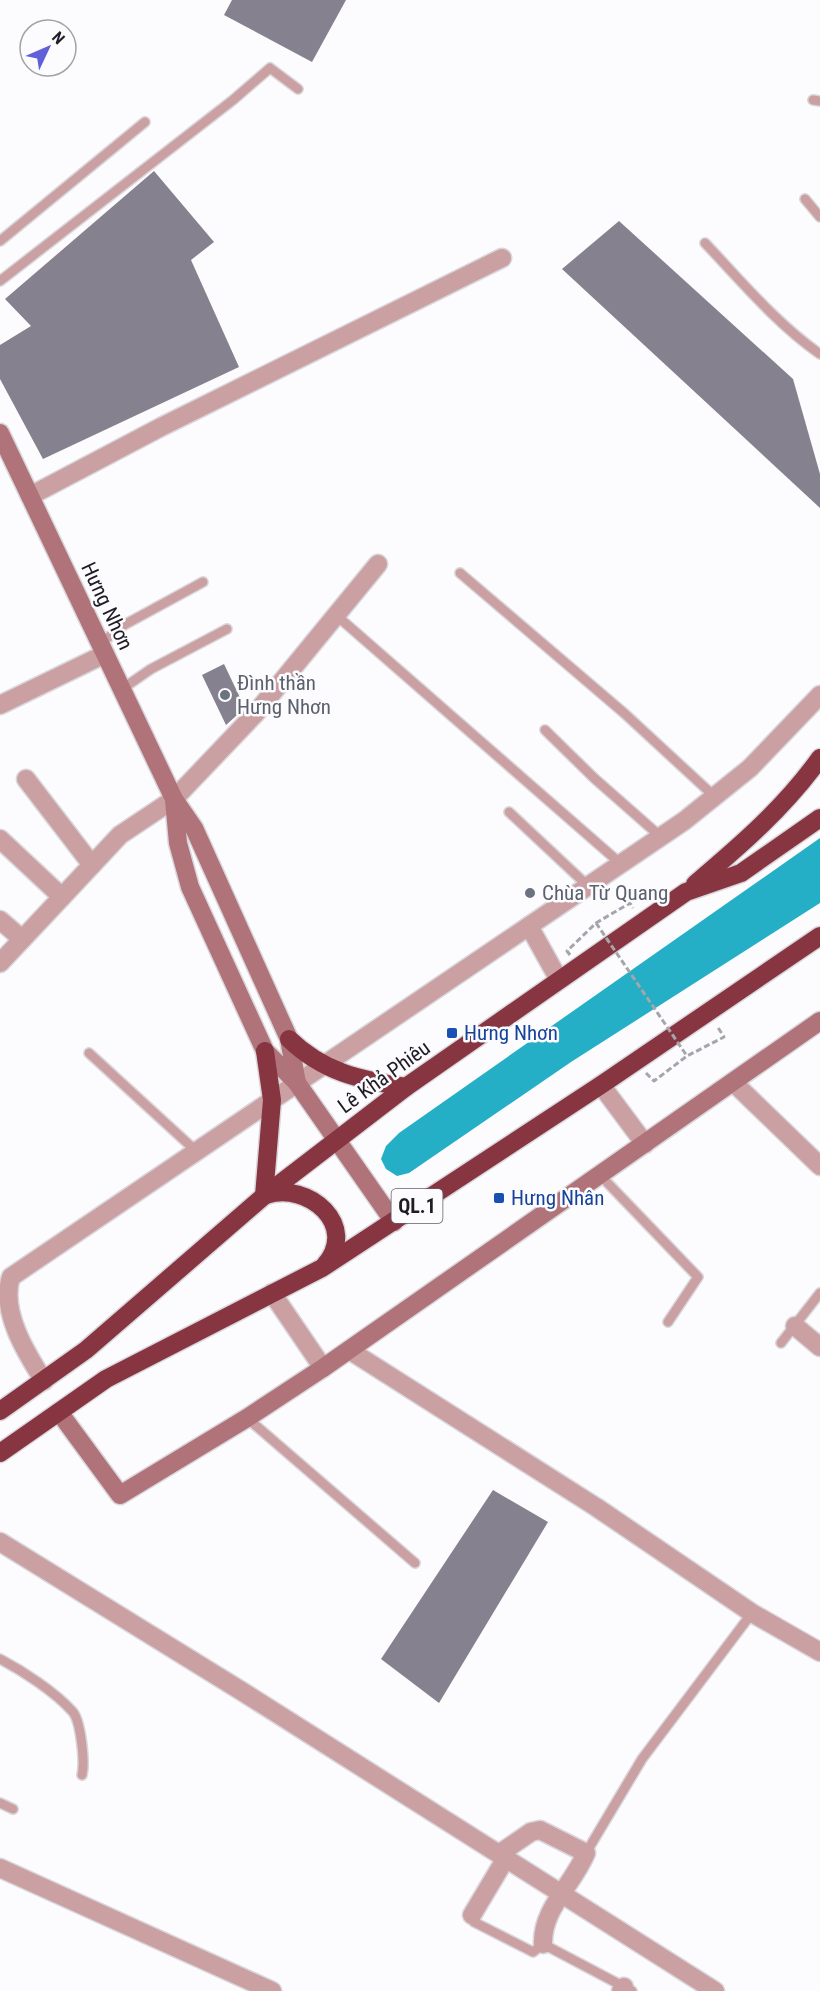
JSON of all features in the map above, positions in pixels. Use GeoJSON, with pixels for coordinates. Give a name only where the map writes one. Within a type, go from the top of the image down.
{"type":"FeatureCollection","features":[{"type":"Feature","properties":{"kind":"highway"},"geometry":{"type":"LineString","coordinates":[[686,892],[743,843],[782,805],[820,758]]}},
{"type":"Feature","properties":{"kind":"highway","name":"Lê Khả Phiêu"},"geometry":{"type":"LineString","coordinates":[[0,1411],[86,1350],[264,1196],[406,1088],[686,892],[741,873],[820,818]]}},
{"type":"Feature","properties":{"kind":"highway","name":"QL.1"},"geometry":{"type":"LineString","coordinates":[[0,1453],[106,1379],[322,1268],[601,1085],[820,936]]}},
{"type":"Feature","properties":{"kind":"highway"},"geometry":{"type":"LineString","coordinates":[[289,1039],[323,1066],[362,1081],[406,1088]]}},
{"type":"Feature","properties":{"kind":"highway"},"geometry":{"type":"LineString","coordinates":[[265,1051],[272,1100],[264,1196],[286,1191],[297,1193],[322,1207],[332,1223],[335,1243],[333,1252],[322,1268]]}},
{"type":"Feature","properties":{"kind":"street"},"geometry":{"type":"LineString","coordinates":[[30,496],[161,427],[502,258]]}},
{"type":"Feature","properties":{"kind":"street","name":"Hưng Nhơn"},"geometry":{"type":"LineString","coordinates":[[0,433],[174,799],[194,828],[289,1039],[297,1083]]}},
{"type":"Feature","properties":{"kind":"street"},"geometry":{"type":"LineString","coordinates":[[0,963],[120,835],[174,799],[255,714],[378,564]]}},
{"type":"Feature","properties":{"kind":"street"},"geometry":{"type":"LineString","coordinates":[[0,705],[41,687],[102,649]]}},
{"type":"Feature","properties":{"kind":"street"},"geometry":{"type":"LineString","coordinates":[[44,1381],[4,1317],[2,1286],[15,1273],[716,798],[750,768],[820,695]]}},
{"type":"Feature","properties":{"kind":"street"},"geometry":{"type":"LineString","coordinates":[[26,779],[92,865]]}},
{"type":"Feature","properties":{"kind":"street","name":"Hưng Nhơn"},"geometry":{"type":"LineString","coordinates":[[174,799],[178,843],[190,887],[265,1051],[297,1083],[394,1222]]}},
{"type":"Feature","properties":{"kind":"street"},"geometry":{"type":"LineString","coordinates":[[0,839],[62,897]]}},
{"type":"Feature","properties":{"kind":"street"},"geometry":{"type":"LineString","coordinates":[[0,920],[22,939]]}},
{"type":"Feature","properties":{"kind":"street"},"geometry":{"type":"LineString","coordinates":[[529,926],[559,980]]}},
{"type":"Feature","properties":{"kind":"street"},"geometry":{"type":"LineString","coordinates":[[59,1412],[120,1495],[248,1418],[323,1368],[820,1021]]}},
{"type":"Feature","properties":{"kind":"street"},"geometry":{"type":"LineString","coordinates":[[733,1082],[820,1166]]}},
{"type":"Feature","properties":{"kind":"street"},"geometry":{"type":"LineString","coordinates":[[601,1085],[645,1144]]}},
{"type":"Feature","properties":{"kind":"street"},"geometry":{"type":"LineString","coordinates":[[272,1293],[323,1368]]}},
{"type":"Feature","properties":{"kind":"street"},"geometry":{"type":"LineString","coordinates":[[795,1326],[820,1347]]}},
{"type":"Feature","properties":{"kind":"street"},"geometry":{"type":"LineString","coordinates":[[349,1350],[596,1507],[752,1613],[820,1652]]}},
{"type":"Feature","properties":{"kind":"street"},"geometry":{"type":"LineString","coordinates":[[0,1542],[715,1991]]}},
{"type":"Feature","properties":{"kind":"street"},"geometry":{"type":"LineString","coordinates":[[472,1915],[502,1856],[531,1832],[540,1830],[586,1853],[551,1910],[543,1944]]}},
{"type":"Feature","properties":{"kind":"street"},"geometry":{"type":"LineString","coordinates":[[0,1868],[272,1991]]}},
{"type":"Feature","properties":{"kind":"lane"},"geometry":{"type":"LineString","coordinates":[[0,281],[233,100],[270,68],[298,89]]}},
{"type":"Feature","properties":{"kind":"lane"},"geometry":{"type":"LineString","coordinates":[[0,241],[145,122]]}},
{"type":"Feature","properties":{"kind":"lane"},"geometry":{"type":"LineString","coordinates":[[805,199],[820,217]]}},
{"type":"Feature","properties":{"kind":"lane"},"geometry":{"type":"LineString","coordinates":[[705,243],[776,315],[820,354]]}},
{"type":"Feature","properties":{"kind":"lane"},"geometry":{"type":"LineString","coordinates":[[460,573],[624,713],[716,798]]}},
{"type":"Feature","properties":{"kind":"lane"},"geometry":{"type":"LineString","coordinates":[[102,649],[124,625],[203,582]]}},
{"type":"Feature","properties":{"kind":"lane"},"geometry":{"type":"LineString","coordinates":[[336,615],[621,864]]}},
{"type":"Feature","properties":{"kind":"lane"},"geometry":{"type":"LineString","coordinates":[[122,689],[151,669],[227,629]]}},
{"type":"Feature","properties":{"kind":"lane"},"geometry":{"type":"LineString","coordinates":[[545,730],[594,778],[661,837]]}},
{"type":"Feature","properties":{"kind":"lane"},"geometry":{"type":"LineString","coordinates":[[509,812],[588,886]]}},
{"type":"Feature","properties":{"kind":"lane"},"geometry":{"type":"LineString","coordinates":[[88,1053],[196,1151]]}},
{"type":"Feature","properties":{"kind":"lane"},"geometry":{"type":"LineString","coordinates":[[600,1175],[698,1278],[668,1322]]}},
{"type":"Feature","properties":{"kind":"lane"},"geometry":{"type":"LineString","coordinates":[[781,1343],[820,1293]]}},
{"type":"Feature","properties":{"kind":"lane"},"geometry":{"type":"LineString","coordinates":[[248,1418],[415,1563]]}},
{"type":"Feature","properties":{"kind":"lane"},"geometry":{"type":"LineString","coordinates":[[586,1853],[642,1760],[752,1613]]}},
{"type":"Feature","properties":{"kind":"lane"},"geometry":{"type":"LineString","coordinates":[[0,1659],[20,1669],[74,1712],[85,1763],[82,1775]]}},
{"type":"Feature","properties":{"kind":"lane"},"geometry":{"type":"LineString","coordinates":[[0,1803],[13,1809]]}},
{"type":"Feature","properties":{"kind":"lane"},"geometry":{"type":"LineString","coordinates":[[472,1915],[474,1922],[533,1952],[543,1944],[626,1990]]}},
{"type":"Feature","properties":{"kind":"path"},"geometry":{"type":"LineString","coordinates":[[642,922],[630,903],[597,923],[687,1056]]}},
{"type":"Feature","properties":{"kind":"path"},"geometry":{"type":"LineString","coordinates":[[635,1062],[654,1081],[687,1056],[724,1037],[708,1011]]}},
{"type":"Feature","properties":{"kind":"water"},"geometry":{"type":"Polygon","coordinates":[[[820,838],[820,903],[571,1062],[409,1173],[397,1176],[386,1169],[381,1159],[386,1146],[399,1133],[820,838]]]}},
{"type":"Feature","properties":{"kind":"building"},"geometry":{"type":"Polygon","coordinates":[[[232,0],[346,0],[312,62],[224,15],[232,0]]]}},
{"type":"Feature","properties":{"kind":"building"},"geometry":{"type":"Polygon","coordinates":[[[154,171],[214,242],[191,260],[239,367],[43,459],[0,379],[0,345],[31,326],[5,299],[154,171]]]}},
{"type":"Feature","properties":{"kind":"building"},"geometry":{"type":"Polygon","coordinates":[[[619,221],[793,379],[820,474],[820,508],[562,269],[619,221]]]}},
{"type":"Feature","properties":{"kind":"building","name":"Đình thần Hưng Nhơn"},"geometry":{"type":"Polygon","coordinates":[[[224,664],[245,708],[226,725],[202,675],[224,664]]]}},
{"type":"Feature","properties":{"kind":"building"},"geometry":{"type":"Polygon","coordinates":[[[493,1490],[548,1522],[439,1703],[381,1659],[493,1490]]]}},
{"type":"Feature","properties":{"kind":"place","name":"Đình thần Hưng Nhơn"},"geometry":{"type":"Point","coordinates":[225,695]}},
{"type":"Feature","properties":{"kind":"place","name":"Chùa Từ Quang"},"geometry":{"type":"Point","coordinates":[530,893]}},
{"type":"Feature","properties":{"kind":"place","name":"Hưng Nhơn"},"geometry":{"type":"Point","coordinates":[452,1033]}},
{"type":"Feature","properties":{"kind":"place","name":"Hưng Nhân"},"geometry":{"type":"Point","coordinates":[499,1198]}}]}
